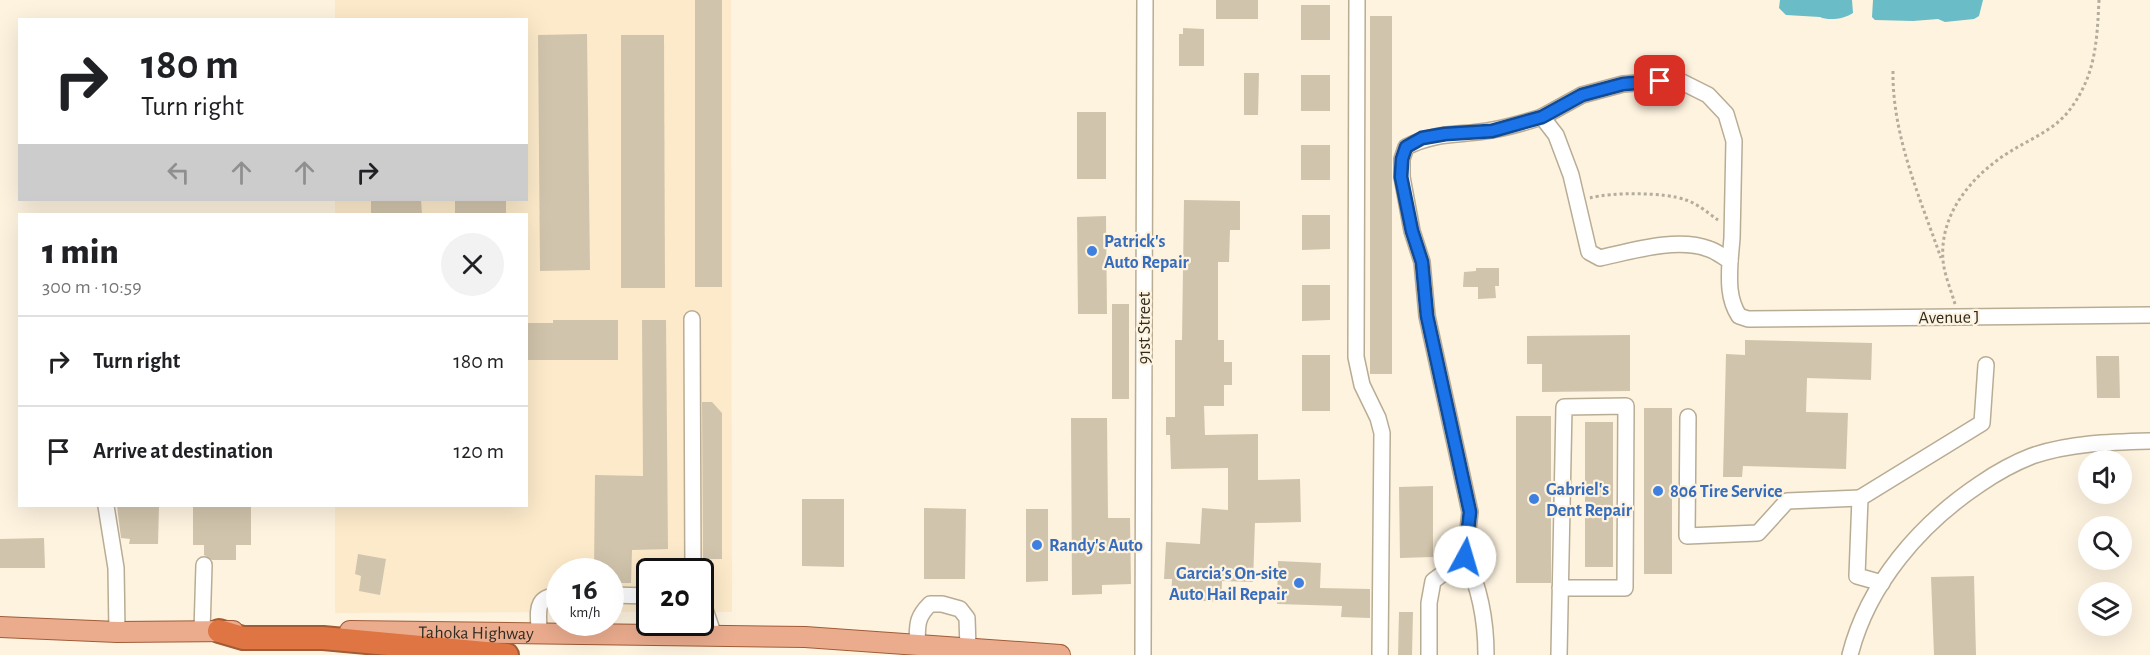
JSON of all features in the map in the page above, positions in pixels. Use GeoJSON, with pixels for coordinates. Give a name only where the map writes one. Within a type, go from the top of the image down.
{"type":"FeatureCollection","features":[{"type":"Feature","properties":{"kind":"highway"},"geometry":{"type":"LineString","coordinates":[[211,631],[243,638],[323,638],[507,655]]}},
{"type":"Feature","properties":{"kind":"main road","name":"Tahoka Highway"},"geometry":{"type":"LineString","coordinates":[[0,627],[117,632],[636,635]]}},
{"type":"Feature","properties":{"kind":"main road","name":"Tahoka Highway"},"geometry":{"type":"LineString","coordinates":[[714,636],[805,637],[1060,655]]}},
{"type":"Feature","properties":{"kind":"street","name":"91st Street"},"geometry":{"type":"LineString","coordinates":[[1143,655],[1145,0]]}},
{"type":"Feature","properties":{"kind":"street"},"geometry":{"type":"LineString","coordinates":[[1357,0],[1356,357],[1362,385],[1378,418],[1382,433],[1380,655]]}},
{"type":"Feature","properties":{"kind":"street"},"geometry":{"type":"LineString","coordinates":[[1486,655],[1484,616],[1477,580],[1465,557],[1470,512],[1427,316],[1422,262],[1412,231],[1401,177],[1402,159],[1406,147],[1422,138],[1492,131],[1542,117],[1582,95],[1623,84],[1678,80],[1708,95],[1726,114],[1734,141],[1730,261],[1709,249],[1697,246],[1661,245],[1600,258],[1589,252],[1571,175],[1556,135],[1542,117]]}},
{"type":"Feature","properties":{"kind":"street","name":"Avenue J"},"geometry":{"type":"LineString","coordinates":[[1730,261],[1729,288],[1733,308],[1738,316],[1749,319],[2150,315]]}},
{"type":"Feature","properties":{"kind":"street"},"geometry":{"type":"LineString","coordinates":[[692,319],[693,558]]}},
{"type":"Feature","properties":{"kind":"street"},"geometry":{"type":"LineString","coordinates":[[1688,417],[1687,536],[1758,533],[1787,501],[1860,498],[1982,423],[1986,364]]}},
{"type":"Feature","properties":{"kind":"street"},"geometry":{"type":"LineString","coordinates":[[1559,655],[1560,588],[1564,406],[1626,406],[1625,588],[1560,588]]}},
{"type":"Feature","properties":{"kind":"street"},"geometry":{"type":"LineString","coordinates":[[1850,655],[1856,631],[1882,583],[1909,546],[1952,504],[1994,474],[2032,456],[2067,448],[2099,443],[2150,441]]}},
{"type":"Feature","properties":{"kind":"street"},"geometry":{"type":"LineString","coordinates":[[1860,498],[1857,576],[1882,583]]}},
{"type":"Feature","properties":{"kind":"street"},"geometry":{"type":"LineString","coordinates":[[106,507],[116,568],[117,632]]}},
{"type":"Feature","properties":{"kind":"street"},"geometry":{"type":"LineString","coordinates":[[1429,655],[1429,603],[1433,581],[1465,557]]}},
{"type":"Feature","properties":{"kind":"street"},"geometry":{"type":"LineString","coordinates":[[204,566],[211,631]]}},
{"type":"Feature","properties":{"kind":"street"},"geometry":{"type":"LineString","coordinates":[[539,633],[538,608],[542,599],[546,597]]}},
{"type":"Feature","properties":{"kind":"street"},"geometry":{"type":"LineString","coordinates":[[917,645],[918,619],[922,612],[930,604],[942,604],[960,609],[967,618],[968,648]]}},
{"type":"Feature","properties":{"kind":"path"},"geometry":{"type":"LineString","coordinates":[[1943,262],[1943,238],[1947,222],[1967,188],[2005,154],[2052,127],[2070,111],[2087,84],[2096,46],[2099,0]]}},
{"type":"Feature","properties":{"kind":"path"},"geometry":{"type":"LineString","coordinates":[[1893,71],[1893,93],[1897,119],[1909,165],[1943,262],[1959,317]]}},
{"type":"Feature","properties":{"kind":"path"},"geometry":{"type":"LineString","coordinates":[[1579,207],[1589,199],[1602,196],[1636,195],[1686,200],[1702,208],[1720,222],[1732,238]]}},
{"type":"Feature","properties":{"kind":"shaded area"},"geometry":{"type":"Polygon","coordinates":[[[335,0],[731,0],[732,612],[714,612],[714,558],[636,558],[636,612],[624,612],[624,558],[546,558],[546,612],[335,613],[335,507],[528,507],[528,213],[335,213],[335,201],[528,201],[528,18],[335,18],[335,0]]]}},
{"type":"Feature","properties":{"kind":"water"},"geometry":{"type":"Polygon","coordinates":[[[1780,0],[1852,0],[1853,13],[1846,17],[1832,19],[1786,15],[1779,8],[1780,0]]]}},
{"type":"Feature","properties":{"kind":"water"},"geometry":{"type":"Polygon","coordinates":[[[1873,0],[1983,0],[1979,16],[1974,19],[1945,22],[1938,19],[1875,20],[1872,17],[1873,0]]]}},
{"type":"Feature","properties":{"kind":"building"},"geometry":{"type":"Polygon","coordinates":[[[695,0],[722,0],[722,287],[695,287],[695,0]]]}},
{"type":"Feature","properties":{"kind":"building"},"geometry":{"type":"Polygon","coordinates":[[[1216,0],[1258,0],[1258,19],[1216,19],[1216,0]]]}},
{"type":"Feature","properties":{"kind":"building"},"geometry":{"type":"Polygon","coordinates":[[[1301,5],[1330,5],[1330,40],[1301,40],[1301,5]]]}},
{"type":"Feature","properties":{"kind":"building"},"geometry":{"type":"Polygon","coordinates":[[[1370,16],[1392,16],[1392,374],[1370,374],[1370,16]]]}},
{"type":"Feature","properties":{"kind":"building"},"geometry":{"type":"Polygon","coordinates":[[[1183,28],[1204,29],[1204,66],[1179,66],[1179,34],[1183,34],[1183,28]]]}},
{"type":"Feature","properties":{"kind":"building"},"geometry":{"type":"Polygon","coordinates":[[[587,34],[590,270],[540,271],[538,35],[587,34]]]}},
{"type":"Feature","properties":{"kind":"building"},"geometry":{"type":"Polygon","coordinates":[[[621,35],[664,35],[665,288],[621,288],[621,35]]]}},
{"type":"Feature","properties":{"kind":"building"},"geometry":{"type":"Polygon","coordinates":[[[1244,73],[1259,73],[1258,115],[1244,115],[1244,73]]]}},
{"type":"Feature","properties":{"kind":"building"},"geometry":{"type":"Polygon","coordinates":[[[1301,75],[1330,75],[1330,111],[1301,111],[1301,75]]]}},
{"type":"Feature","properties":{"kind":"building"},"geometry":{"type":"Polygon","coordinates":[[[1077,112],[1106,112],[1106,179],[1077,179],[1077,112]]]}},
{"type":"Feature","properties":{"kind":"building"},"geometry":{"type":"Polygon","coordinates":[[[1301,145],[1330,145],[1330,180],[1301,180],[1301,145]]]}},
{"type":"Feature","properties":{"kind":"building"},"geometry":{"type":"Polygon","coordinates":[[[1184,200],[1240,201],[1240,230],[1230,230],[1229,262],[1218,262],[1218,340],[1224,340],[1224,362],[1232,362],[1232,385],[1224,385],[1224,406],[1204,406],[1205,435],[1258,434],[1258,480],[1300,479],[1301,522],[1255,523],[1253,582],[1222,581],[1221,602],[1171,599],[1172,579],[1164,579],[1166,542],[1200,544],[1202,508],[1228,510],[1228,468],[1171,469],[1170,435],[1166,435],[1166,417],[1175,417],[1175,340],[1182,340],[1184,200]]]}},
{"type":"Feature","properties":{"kind":"building"},"geometry":{"type":"Polygon","coordinates":[[[371,201],[421,201],[422,213],[371,213],[371,201]]]}},
{"type":"Feature","properties":{"kind":"building"},"geometry":{"type":"Polygon","coordinates":[[[455,201],[506,201],[506,213],[455,213],[455,201]]]}},
{"type":"Feature","properties":{"kind":"building"},"geometry":{"type":"Polygon","coordinates":[[[1302,215],[1330,215],[1330,249],[1302,250],[1302,215]]]}},
{"type":"Feature","properties":{"kind":"building","name":"Patrick's Auto Repair"},"geometry":{"type":"Polygon","coordinates":[[[1106,216],[1107,314],[1078,314],[1077,217],[1106,216]]]}},
{"type":"Feature","properties":{"kind":"building"},"geometry":{"type":"Polygon","coordinates":[[[1476,268],[1499,268],[1499,286],[1495,286],[1496,298],[1478,299],[1478,287],[1463,287],[1464,272],[1476,271],[1476,268]]]}},
{"type":"Feature","properties":{"kind":"building"},"geometry":{"type":"Polygon","coordinates":[[[1302,285],[1330,285],[1330,320],[1302,321],[1302,285]]]}},
{"type":"Feature","properties":{"kind":"building"},"geometry":{"type":"Polygon","coordinates":[[[1112,304],[1129,304],[1129,399],[1112,399],[1112,304]]]}},
{"type":"Feature","properties":{"kind":"building"},"geometry":{"type":"Polygon","coordinates":[[[553,320],[618,320],[618,360],[528,360],[528,323],[553,323],[553,320]]]}},
{"type":"Feature","properties":{"kind":"building"},"geometry":{"type":"Polygon","coordinates":[[[642,320],[666,320],[668,549],[632,550],[631,583],[624,583],[624,558],[594,558],[595,475],[643,476],[642,320]]]}},
{"type":"Feature","properties":{"kind":"building"},"geometry":{"type":"Polygon","coordinates":[[[1630,335],[1630,391],[1542,392],[1542,364],[1527,364],[1527,336],[1630,335]]]}},
{"type":"Feature","properties":{"kind":"building"},"geometry":{"type":"Polygon","coordinates":[[[1745,340],[1872,343],[1871,380],[1807,378],[1806,412],[1848,413],[1846,469],[1743,466],[1742,477],[1723,477],[1726,354],[1745,355],[1745,340]]]}},
{"type":"Feature","properties":{"kind":"building"},"geometry":{"type":"Polygon","coordinates":[[[1302,355],[1330,355],[1330,411],[1302,411],[1302,355]]]}},
{"type":"Feature","properties":{"kind":"building"},"geometry":{"type":"Polygon","coordinates":[[[2096,356],[2119,356],[2120,398],[2097,398],[2096,356]]]}},
{"type":"Feature","properties":{"kind":"building"},"geometry":{"type":"Polygon","coordinates":[[[702,402],[712,402],[722,413],[722,559],[703,558],[702,402]]]}},
{"type":"Feature","properties":{"kind":"building","name":"806 Tire Service"},"geometry":{"type":"Polygon","coordinates":[[[1644,408],[1672,408],[1672,574],[1644,574],[1644,408]]]}},
{"type":"Feature","properties":{"kind":"building","name":"Gabriel's Dent Repair"},"geometry":{"type":"Polygon","coordinates":[[[1516,416],[1551,416],[1551,583],[1516,583],[1516,416]]]}},
{"type":"Feature","properties":{"kind":"building"},"geometry":{"type":"Polygon","coordinates":[[[1071,418],[1107,418],[1108,518],[1130,518],[1131,584],[1102,585],[1102,594],[1072,595],[1071,418]]]}},
{"type":"Feature","properties":{"kind":"building"},"geometry":{"type":"Polygon","coordinates":[[[1585,422],[1613,422],[1613,567],[1585,567],[1585,422]]]}},
{"type":"Feature","properties":{"kind":"building"},"geometry":{"type":"Polygon","coordinates":[[[1433,486],[1433,557],[1400,558],[1399,487],[1433,486]]]}},
{"type":"Feature","properties":{"kind":"building"},"geometry":{"type":"Polygon","coordinates":[[[802,499],[844,499],[844,567],[802,566],[802,499]]]}},
{"type":"Feature","properties":{"kind":"building"},"geometry":{"type":"Polygon","coordinates":[[[117,507],[159,507],[158,544],[129,544],[130,539],[121,538],[117,507]]]}},
{"type":"Feature","properties":{"kind":"building"},"geometry":{"type":"Polygon","coordinates":[[[193,507],[251,507],[251,545],[236,545],[236,560],[212,560],[204,555],[204,545],[193,545],[193,507]]]}},
{"type":"Feature","properties":{"kind":"building"},"geometry":{"type":"Polygon","coordinates":[[[924,508],[966,509],[965,579],[924,579],[924,508]]]}},
{"type":"Feature","properties":{"kind":"building","name":"Randy's Auto"},"geometry":{"type":"Polygon","coordinates":[[[1026,509],[1048,509],[1048,581],[1026,582],[1026,509]]]}},
{"type":"Feature","properties":{"kind":"building"},"geometry":{"type":"Polygon","coordinates":[[[44,538],[45,568],[0,568],[0,539],[44,538]]]}},
{"type":"Feature","properties":{"kind":"building"},"geometry":{"type":"Polygon","coordinates":[[[358,554],[386,559],[380,595],[359,591],[361,576],[355,574],[358,554]]]}},
{"type":"Feature","properties":{"kind":"building","name":"Garcia’s On-site Auto Hail Repair"},"geometry":{"type":"Polygon","coordinates":[[[1278,561],[1321,563],[1320,588],[1370,589],[1370,618],[1341,617],[1342,606],[1277,604],[1278,561]]]}},
{"type":"Feature","properties":{"kind":"building"},"geometry":{"type":"Polygon","coordinates":[[[1974,576],[1976,655],[1934,655],[1931,577],[1974,576]]]}},
{"type":"Feature","properties":{"kind":"building"},"geometry":{"type":"Polygon","coordinates":[[[1399,612],[1413,612],[1412,655],[1398,655],[1399,612]]]}},
{"type":"Feature","properties":{"kind":"place","name":"Patrick's Auto Repair"},"geometry":{"type":"Point","coordinates":[1092,251]}},
{"type":"Feature","properties":{"kind":"place","name":"806 Tire Service"},"geometry":{"type":"Point","coordinates":[1658,491]}},
{"type":"Feature","properties":{"kind":"place","name":"Gabriel's Dent Repair"},"geometry":{"type":"Point","coordinates":[1534,499]}},
{"type":"Feature","properties":{"kind":"place","name":"Randy's Auto"},"geometry":{"type":"Point","coordinates":[1037,545]}},
{"type":"Feature","properties":{"kind":"place","name":"Garcia’s On-site Auto Hail Repair"},"geometry":{"type":"Point","coordinates":[1299,583]}},
{"type":"Feature","properties":{"kind":"route"},"geometry":{"type":"LineString","coordinates":[[1465,557],[1470,512],[1427,316],[1422,262],[1412,231],[1401,177],[1402,159],[1406,147],[1422,138],[1492,131],[1542,117],[1582,95],[1623,84],[1660,81]]}}]}
